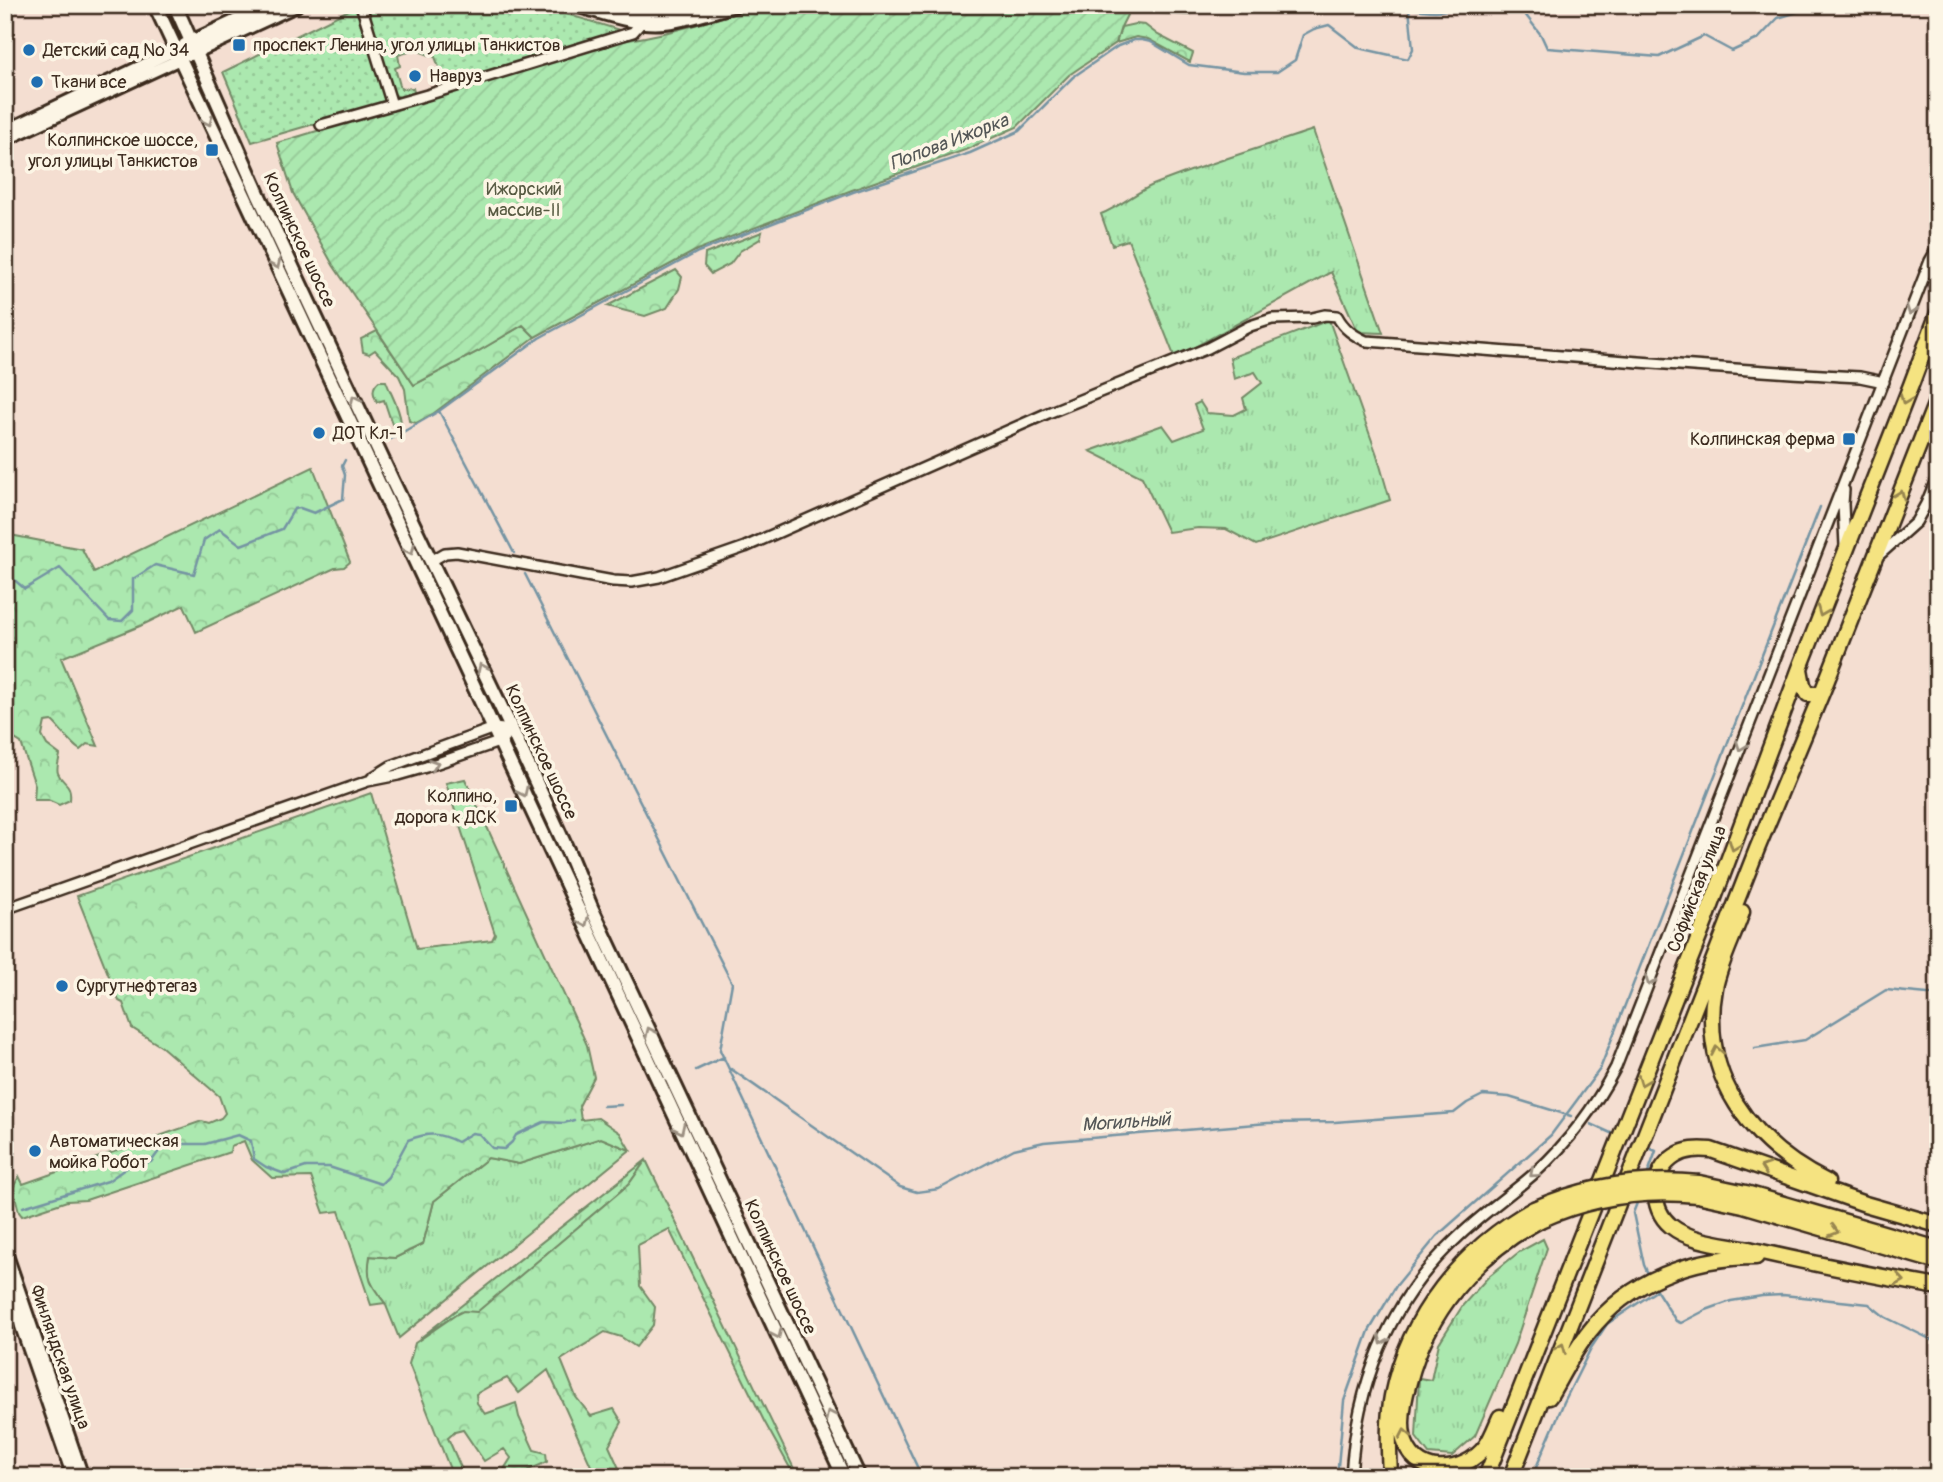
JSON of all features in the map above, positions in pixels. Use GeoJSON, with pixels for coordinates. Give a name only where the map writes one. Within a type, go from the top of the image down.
{"type":"FeatureCollection","features":[{"type":"Feature","properties":{"kind":"main road","name":"Колпинское шоссе"},"geometry":{"type":"LineString","coordinates":[[155,5],[844,1477]]}},
{"type":"Feature","properties":{"kind":"main road","name":"Колпинское шоссе"},"geometry":{"type":"LineString","coordinates":[[175,5],[259,196],[512,730],[603,932],[859,1477]]}},
{"type":"Feature","properties":{"kind":"main road"},"geometry":{"type":"LineString","coordinates":[[194,47],[271,5]]}},
{"type":"Feature","properties":{"kind":"main road"},"geometry":{"type":"LineString","coordinates":[[178,54],[296,5]]}},
{"type":"Feature","properties":{"kind":"main road"},"geometry":{"type":"LineString","coordinates":[[576,5],[642,22],[670,22],[735,5]]}},
{"type":"Feature","properties":{"kind":"main road"},"geometry":{"type":"LineString","coordinates":[[612,5],[662,14],[699,5]]}},
{"type":"Feature","properties":{"kind":"main road","name":"Софийская улица"},"geometry":{"type":"LineString","coordinates":[[1486,1477],[1710,909],[1938,313]]}},
{"type":"Feature","properties":{"kind":"main road"},"geometry":{"type":"LineString","coordinates":[[1511,1477],[1757,849],[1823,690],[1938,397]]}},
{"type":"Feature","properties":{"kind":"main road"},"geometry":{"type":"LineString","coordinates":[[1800,668],[1803,685],[1808,694],[1818,694],[1823,690]]}},
{"type":"Feature","properties":{"kind":"main road"},"geometry":{"type":"LineString","coordinates":[[1757,849],[1749,894],[1715,989],[1714,1041],[1722,1074],[1742,1114],[1775,1150],[1813,1176],[1899,1213]]}},
{"type":"Feature","properties":{"kind":"main road"},"geometry":{"type":"LineString","coordinates":[[1938,1224],[1865,1204],[1711,1150],[1686,1150],[1675,1155],[1661,1170],[1657,1181],[1657,1206],[1670,1225],[1691,1236],[1785,1258],[1938,1287]]}},
{"type":"Feature","properties":{"kind":"main road"},"geometry":{"type":"LineString","coordinates":[[1698,1189],[1755,1209],[1938,1262]]}},
{"type":"Feature","properties":{"kind":"main road"},"geometry":{"type":"LineString","coordinates":[[1390,1477],[1392,1398],[1398,1373],[1415,1329],[1437,1294],[1463,1263],[1498,1232],[1537,1215],[1616,1195],[1698,1189],[1746,1193],[1938,1249]]}},
{"type":"Feature","properties":{"kind":"main road"},"geometry":{"type":"LineString","coordinates":[[1526,1375],[1510,1390],[1487,1445],[1464,1464],[1453,1468],[1429,1467],[1418,1460],[1406,1444],[1403,1433],[1405,1398],[1418,1353],[1435,1319],[1458,1287],[1489,1254],[1537,1215]]}},
{"type":"Feature","properties":{"kind":"main road"},"geometry":{"type":"LineString","coordinates":[[1527,1434],[1588,1332],[1635,1290],[1672,1271],[1708,1260],[1731,1257],[1785,1258]]}},
{"type":"Feature","properties":{"kind":"street"},"geometry":{"type":"LineString","coordinates":[[361,5],[392,105]]}},
{"type":"Feature","properties":{"kind":"street"},"geometry":{"type":"LineString","coordinates":[[321,125],[633,32],[642,22]]}},
{"type":"Feature","properties":{"kind":"street"},"geometry":{"type":"LineString","coordinates":[[7,134],[178,54]]}},
{"type":"Feature","properties":{"kind":"street"},"geometry":{"type":"LineString","coordinates":[[1351,1477],[1358,1416],[1365,1385],[1388,1329],[1406,1298],[1453,1241],[1535,1173],[1560,1148],[1590,1112],[1616,1067],[1930,261],[1938,247]]}},
{"type":"Feature","properties":{"kind":"street"},"geometry":{"type":"LineString","coordinates":[[432,561],[457,552],[613,581],[631,582],[659,577],[745,547],[1048,413],[1272,319],[1337,316],[1354,336],[1366,341],[1860,377],[1884,382]]}},
{"type":"Feature","properties":{"kind":"street"},"geometry":{"type":"LineString","coordinates":[[1875,559],[1916,522],[1938,475]]}},
{"type":"Feature","properties":{"kind":"street"},"geometry":{"type":"LineString","coordinates":[[1845,478],[1845,553]]}},
{"type":"Feature","properties":{"kind":"street"},"geometry":{"type":"LineString","coordinates":[[368,781],[391,766],[494,728],[512,730]]}},
{"type":"Feature","properties":{"kind":"street"},"geometry":{"type":"LineString","coordinates":[[5,909],[368,781],[426,767],[499,742],[512,730]]}},
{"type":"Feature","properties":{"kind":"street","name":"Финляндская улица"},"geometry":{"type":"LineString","coordinates":[[5,1249],[83,1477]]}},
{"type":"Feature","properties":{"kind":"street","name":"Финляндская улица"},"geometry":{"type":"LineString","coordinates":[[5,1280],[73,1477]]}},
{"type":"Feature","properties":{"kind":"green space"},"geometry":{"type":"Polygon","coordinates":[[[364,5],[537,5],[626,32],[446,85],[435,57],[416,50],[398,55],[400,66],[395,68],[401,89],[413,88],[415,96],[403,99],[391,93],[364,5]]]}},
{"type":"Feature","properties":{"kind":"green space","name":"Ижорский массив-II"},"geometry":{"type":"Polygon","coordinates":[[[764,5],[1187,5],[1189,15],[1129,11],[1116,43],[1069,75],[1017,127],[965,150],[697,250],[535,337],[523,325],[414,385],[333,265],[293,193],[277,143],[614,42],[671,31],[764,5]]]}},
{"type":"Feature","properties":{"kind":"green space"},"geometry":{"type":"Polygon","coordinates":[[[357,6],[386,103],[252,142],[223,72],[357,6]]]}},
{"type":"Feature","properties":{"kind":"green space"},"geometry":{"type":"Polygon","coordinates":[[[1145,25],[1193,53],[1190,62],[1148,39],[1136,37],[1116,43],[1121,27],[1145,25]]]}},
{"type":"Feature","properties":{"kind":"green space"},"geometry":{"type":"Polygon","coordinates":[[[1313,130],[1383,333],[1358,332],[1331,272],[1175,358],[1128,240],[1112,245],[1101,214],[1153,185],[1313,130]]]}},
{"type":"Feature","properties":{"kind":"green space"},"geometry":{"type":"Polygon","coordinates":[[[762,232],[760,239],[740,251],[730,264],[711,274],[704,266],[705,254],[762,232]]]}},
{"type":"Feature","properties":{"kind":"green space"},"geometry":{"type":"Polygon","coordinates":[[[676,270],[682,277],[679,289],[667,308],[645,316],[607,306],[676,270]]]}},
{"type":"Feature","properties":{"kind":"green space"},"geometry":{"type":"Polygon","coordinates":[[[1329,320],[1377,455],[1390,500],[1256,545],[1226,529],[1198,528],[1168,532],[1142,477],[1090,451],[1163,425],[1174,440],[1203,429],[1194,405],[1200,402],[1207,413],[1234,415],[1246,409],[1243,398],[1262,383],[1255,372],[1234,379],[1230,358],[1329,320]]]}},
{"type":"Feature","properties":{"kind":"green space"},"geometry":{"type":"Polygon","coordinates":[[[523,325],[535,337],[434,413],[416,423],[409,421],[405,389],[399,376],[375,350],[369,354],[363,352],[361,339],[377,331],[414,385],[523,325]]]}},
{"type":"Feature","properties":{"kind":"green space"},"geometry":{"type":"Polygon","coordinates":[[[379,381],[386,381],[399,411],[401,422],[398,424],[392,424],[384,400],[377,402],[374,389],[379,381]]]}},
{"type":"Feature","properties":{"kind":"green space"},"geometry":{"type":"Polygon","coordinates":[[[313,467],[350,562],[196,632],[184,605],[61,658],[98,746],[87,744],[80,750],[52,721],[45,722],[42,736],[47,745],[60,755],[57,771],[68,786],[70,800],[59,805],[48,800],[34,800],[35,785],[21,743],[5,733],[5,534],[82,549],[94,572],[313,467]]]}},
{"type":"Feature","properties":{"kind":"green space"},"geometry":{"type":"Polygon","coordinates":[[[465,779],[587,1045],[594,1077],[579,1106],[581,1120],[598,1118],[620,1133],[630,1150],[601,1138],[519,1164],[488,1158],[434,1201],[423,1244],[395,1258],[370,1256],[371,1282],[385,1303],[371,1305],[339,1211],[324,1213],[311,1177],[272,1178],[252,1160],[244,1141],[231,1146],[230,1152],[86,1200],[67,1201],[22,1216],[13,1188],[19,1176],[23,1184],[202,1121],[209,1123],[221,1118],[225,1113],[219,1096],[162,1047],[132,1028],[77,896],[371,793],[417,949],[492,940],[495,934],[446,783],[465,779]]]}},
{"type":"Feature","properties":{"kind":"green space"},"geometry":{"type":"Polygon","coordinates":[[[601,1138],[630,1150],[399,1338],[385,1303],[367,1274],[370,1256],[395,1258],[423,1244],[434,1201],[488,1158],[519,1164],[601,1138]]]}},
{"type":"Feature","properties":{"kind":"green space"},"geometry":{"type":"Polygon","coordinates":[[[646,1160],[629,1184],[477,1313],[469,1312],[454,1317],[419,1339],[646,1160]]]}},
{"type":"Feature","properties":{"kind":"green space"},"geometry":{"type":"Polygon","coordinates":[[[646,1160],[798,1477],[795,1477],[764,1421],[669,1229],[638,1245],[640,1286],[655,1307],[653,1325],[636,1347],[621,1337],[605,1332],[561,1360],[576,1397],[591,1416],[614,1409],[622,1422],[609,1446],[623,1477],[596,1477],[548,1370],[519,1393],[507,1378],[476,1394],[477,1403],[485,1414],[516,1403],[519,1417],[534,1450],[546,1453],[547,1462],[508,1477],[503,1471],[511,1458],[504,1449],[484,1461],[463,1430],[448,1438],[465,1477],[453,1477],[409,1364],[415,1343],[463,1311],[477,1312],[629,1184],[646,1160]]]}},
{"type":"Feature","properties":{"kind":"green space"},"geometry":{"type":"Polygon","coordinates":[[[1543,1239],[1547,1248],[1515,1344],[1475,1436],[1452,1456],[1429,1454],[1416,1437],[1419,1378],[1431,1380],[1439,1343],[1463,1305],[1489,1276],[1519,1252],[1543,1239]]]}},
{"type":"Feature","properties":{"kind":"waterway","name":"Попова Ижорка"},"geometry":{"type":"LineString","coordinates":[[391,439],[439,411],[539,338],[698,252],[853,192],[970,153],[1019,131],[1073,77],[1118,46],[1142,40],[1151,42],[1189,65],[1244,72],[1277,72],[1295,60],[1303,35],[1329,25],[1359,48],[1408,59],[1413,49],[1409,8],[1442,11],[1460,5]]}},
{"type":"Feature","properties":{"kind":"waterway","name":"Попова Ижорка"},"geometry":{"type":"LineString","coordinates":[[1518,5],[1541,35],[1547,48],[1659,57],[1704,36],[1732,51],[1758,39],[1778,18],[1820,5]]}},
{"type":"Feature","properties":{"kind":"waterway"},"geometry":{"type":"LineString","coordinates":[[439,411],[514,553]]}},
{"type":"Feature","properties":{"kind":"waterway","name":"Попова Ижорка"},"geometry":{"type":"LineString","coordinates":[[5,572],[25,589],[60,568],[109,620],[122,621],[133,610],[133,579],[155,565],[194,574],[204,540],[220,529],[241,545],[282,529],[294,509],[300,508],[314,513],[343,499],[345,475],[342,466],[345,460]]}},
{"type":"Feature","properties":{"kind":"waterway"},"geometry":{"type":"LineString","coordinates":[[1337,1477],[1344,1401],[1369,1331],[1396,1286],[1437,1236],[1551,1135],[1600,1069],[1820,507]]}},
{"type":"Feature","properties":{"kind":"waterway"},"geometry":{"type":"LineString","coordinates":[[525,574],[732,983],[720,1050],[922,1477]]}},
{"type":"Feature","properties":{"kind":"waterway"},"geometry":{"type":"LineString","coordinates":[[1755,1048],[1805,1040],[1886,990],[1938,995]]}},
{"type":"Feature","properties":{"kind":"waterway"},"geometry":{"type":"LineString","coordinates":[[696,1070],[724,1057]]}},
{"type":"Feature","properties":{"kind":"waterway","name":"Могильный"},"geometry":{"type":"LineString","coordinates":[[731,1069],[900,1187],[917,1192],[939,1189],[1014,1149],[1044,1142],[1268,1123],[1335,1122],[1454,1113],[1483,1095],[1509,1097],[1571,1116]]}},
{"type":"Feature","properties":{"kind":"waterway"},"geometry":{"type":"LineString","coordinates":[[603,1106],[621,1105]]}},
{"type":"Feature","properties":{"kind":"waterway","name":"Могильный"},"geometry":{"type":"LineString","coordinates":[[23,1207],[108,1181],[132,1164],[151,1162],[162,1147],[180,1144],[205,1144],[238,1135],[251,1141],[254,1159],[285,1174],[306,1167],[329,1167],[381,1184],[388,1177],[408,1140],[433,1135],[444,1136],[457,1142],[472,1133],[479,1134],[492,1148],[504,1149],[516,1135],[544,1122],[564,1123],[574,1120]]}},
{"type":"Feature","properties":{"kind":"waterway"},"geometry":{"type":"LineString","coordinates":[[1591,1124],[1613,1134]]}},
{"type":"Feature","properties":{"kind":"waterway"},"geometry":{"type":"LineString","coordinates":[[1647,1176],[1656,1151],[1651,1149]]}},
{"type":"Feature","properties":{"kind":"waterway"},"geometry":{"type":"LineString","coordinates":[[1639,1198],[1633,1213],[1644,1265],[1649,1276]]}},
{"type":"Feature","properties":{"kind":"waterway"},"geometry":{"type":"LineString","coordinates":[[1653,1285],[1676,1321],[1681,1323],[1731,1301],[1783,1295],[1869,1304],[1885,1317],[1938,1343]]}},
{"type":"Feature","properties":{"kind":"waterway"},"geometry":{"type":"LineString","coordinates":[[1532,1477],[1591,1348],[1607,1324],[1656,1291]]}},
{"type":"Feature","properties":{"kind":"place","name":"проспект Ленина, угол улицы Танкистов"},"geometry":{"type":"Point","coordinates":[239,45]}},
{"type":"Feature","properties":{"kind":"place","name":"Детский сад № 34"},"geometry":{"type":"Point","coordinates":[29,50]}},
{"type":"Feature","properties":{"kind":"place","name":"Навруз"},"geometry":{"type":"Point","coordinates":[415,76]}},
{"type":"Feature","properties":{"kind":"place","name":"Ткани все"},"geometry":{"type":"Point","coordinates":[37,82]}},
{"type":"Feature","properties":{"kind":"place","name":"Колпинское шоссе, угол улицы Танкистов"},"geometry":{"type":"Point","coordinates":[212,150]}},
{"type":"Feature","properties":{"kind":"place","name":"ДОТ Кл-1"},"geometry":{"type":"Point","coordinates":[319,433]}},
{"type":"Feature","properties":{"kind":"place","name":"Колпинская ферма"},"geometry":{"type":"Point","coordinates":[1849,439]}},
{"type":"Feature","properties":{"kind":"place","name":"Колпино, дорога к ДСК"},"geometry":{"type":"Point","coordinates":[511,806]}},
{"type":"Feature","properties":{"kind":"place","name":"Сургутнефтегаз"},"geometry":{"type":"Point","coordinates":[62,986]}},
{"type":"Feature","properties":{"kind":"place","name":"Автоматическая мойка Робот"},"geometry":{"type":"Point","coordinates":[35,1151]}}]}
